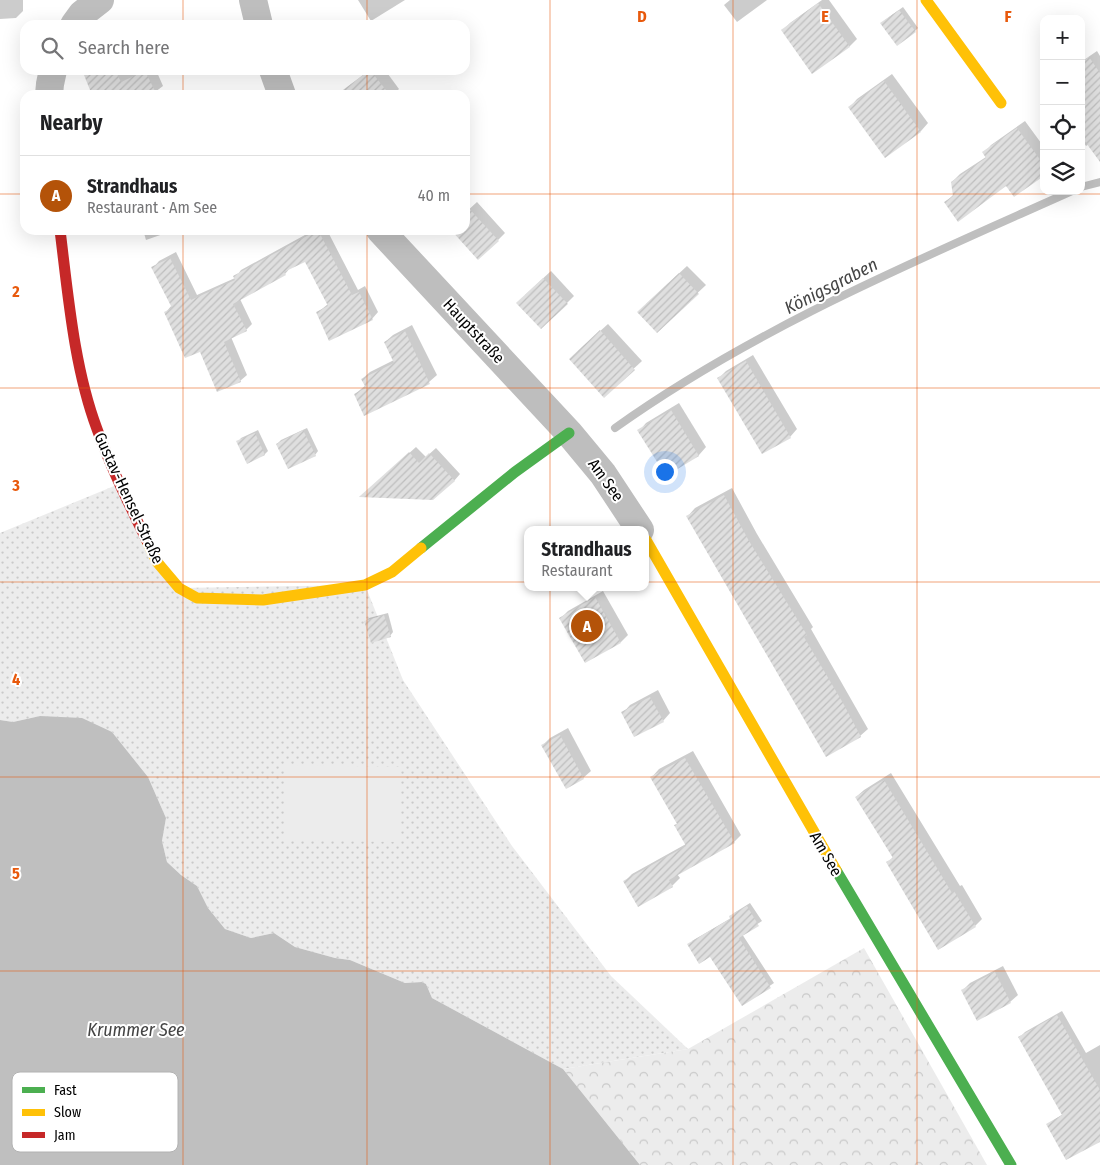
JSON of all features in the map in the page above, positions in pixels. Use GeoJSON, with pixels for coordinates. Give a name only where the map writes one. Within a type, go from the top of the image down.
{"type":"FeatureCollection","features":[{"type":"Feature","properties":{"kind":"street"},"geometry":{"type":"LineString","coordinates":[[78,20],[82,14],[100,0]]}},
{"type":"Feature","properties":{"kind":"street"},"geometry":{"type":"LineString","coordinates":[[253,0],[258,20]]}},
{"type":"Feature","properties":{"kind":"street"},"geometry":{"type":"LineString","coordinates":[[926,0],[1001,103]]}},
{"type":"Feature","properties":{"kind":"street"},"geometry":{"type":"LineString","coordinates":[[49,90],[52,75]]}},
{"type":"Feature","properties":{"kind":"street"},"geometry":{"type":"LineString","coordinates":[[275,75],[280,90]]}},
{"type":"Feature","properties":{"kind":"street","name":"Gustav-Hensel-Straße"},"geometry":{"type":"LineString","coordinates":[[61,235],[67,290],[81,372],[96,428],[119,484],[157,562],[179,588],[196,598],[264,600],[365,585],[392,572],[515,472],[569,432]]}},
{"type":"Feature","properties":{"kind":"street","name":"Hauptstraße"},"geometry":{"type":"LineString","coordinates":[[385,235],[569,432]]}},
{"type":"Feature","properties":{"kind":"street","name":"Am See"},"geometry":{"type":"LineString","coordinates":[[569,432],[603,474],[637,526]]}},
{"type":"Feature","properties":{"kind":"street","name":"Am See"},"geometry":{"type":"LineString","coordinates":[[649,545],[851,897],[1011,1165]]}},
{"type":"Feature","properties":{"kind":"green space"},"geometry":{"type":"Polygon","coordinates":[[[119,484],[179,588],[365,585],[403,680],[512,846],[611,976],[688,1049],[563,1069],[432,998],[426,984],[422,982],[405,983],[350,960],[335,958],[295,947],[274,933],[251,938],[225,929],[208,908],[197,886],[167,862],[162,841],[166,818],[148,777],[112,732],[40,716],[13,722],[0,720],[0,533],[119,484]]]}},
{"type":"Feature","properties":{"kind":"green space"},"geometry":{"type":"Polygon","coordinates":[[[286,765],[401,767],[399,842],[284,840],[286,765]]]}},
{"type":"Feature","properties":{"kind":"green space"},"geometry":{"type":"Polygon","coordinates":[[[864,948],[987,1165],[640,1165],[563,1069],[688,1049],[864,948]]]}},
{"type":"Feature","properties":{"kind":"water","name":"Krummer See"},"geometry":{"type":"Polygon","coordinates":[[[40,716],[82,718],[112,732],[148,777],[166,818],[162,841],[167,862],[197,886],[208,908],[225,929],[251,938],[274,933],[295,947],[335,958],[350,960],[405,983],[422,982],[426,984],[432,998],[563,1069],[640,1165],[0,1165],[0,720],[13,722],[40,716]]]}},
{"type":"Feature","properties":{"kind":"building"},"geometry":{"type":"Polygon","coordinates":[[[818,3],[850,47],[812,74],[781,30],[818,3]]]}},
{"type":"Feature","properties":{"kind":"building"},"geometry":{"type":"Polygon","coordinates":[[[899,10],[916,32],[897,46],[880,23],[899,10]]]}},
{"type":"Feature","properties":{"kind":"building"},"geometry":{"type":"Polygon","coordinates":[[[1089,57],[1100,73],[1100,162],[1085,141],[1085,60],[1089,57]]]}},
{"type":"Feature","properties":{"kind":"building"},"geometry":{"type":"Polygon","coordinates":[[[84,75],[118,75],[121,82],[136,75],[147,75],[154,90],[90,90],[84,75]]]}},
{"type":"Feature","properties":{"kind":"building"},"geometry":{"type":"Polygon","coordinates":[[[363,75],[374,75],[386,90],[343,90],[363,75]]]}},
{"type":"Feature","properties":{"kind":"building"},"geometry":{"type":"Polygon","coordinates":[[[884,81],[921,132],[885,158],[848,107],[884,81]]]}},
{"type":"Feature","properties":{"kind":"building"},"geometry":{"type":"Polygon","coordinates":[[[1017,128],[1040,160],[1040,179],[1014,197],[1006,186],[958,222],[944,202],[953,196],[951,182],[986,158],[982,152],[1017,128]]]}},
{"type":"Feature","properties":{"kind":"building"},"geometry":{"type":"Polygon","coordinates":[[[470,209],[499,241],[478,260],[456,235],[470,235],[470,209]]]}},
{"type":"Feature","properties":{"kind":"building"},"geometry":{"type":"Polygon","coordinates":[[[309,235],[321,235],[352,295],[359,292],[373,320],[329,341],[316,312],[328,306],[305,262],[284,272],[286,275],[233,304],[247,331],[224,342],[241,382],[217,392],[200,352],[185,358],[164,312],[172,308],[151,267],[170,258],[191,300],[235,280],[233,276],[309,235]]]}},
{"type":"Feature","properties":{"kind":"building"},"geometry":{"type":"Polygon","coordinates":[[[679,273],[699,294],[657,333],[637,312],[679,273]]]}},
{"type":"Feature","properties":{"kind":"building"},"geometry":{"type":"Polygon","coordinates":[[[543,278],[568,304],[541,329],[516,303],[543,278]]]}},
{"type":"Feature","properties":{"kind":"building"},"geometry":{"type":"Polygon","coordinates":[[[600,330],[635,370],[604,398],[569,359],[600,330]]]}},
{"type":"Feature","properties":{"kind":"building"},"geometry":{"type":"Polygon","coordinates":[[[405,331],[430,384],[364,416],[354,394],[366,388],[361,379],[394,363],[384,342],[405,331]]]}},
{"type":"Feature","properties":{"kind":"building"},"geometry":{"type":"Polygon","coordinates":[[[746,361],[791,438],[762,454],[717,378],[746,361]]]}},
{"type":"Feature","properties":{"kind":"building"},"geometry":{"type":"Polygon","coordinates":[[[671,410],[699,456],[666,476],[637,430],[671,410]]]}},
{"type":"Feature","properties":{"kind":"building"},"geometry":{"type":"Polygon","coordinates":[[[303,430],[316,456],[288,469],[276,444],[303,430]]]}},
{"type":"Feature","properties":{"kind":"building"},"geometry":{"type":"Polygon","coordinates":[[[255,433],[265,455],[247,464],[236,441],[255,433]]]}},
{"type":"Feature","properties":{"kind":"building"},"geometry":{"type":"Polygon","coordinates":[[[409,452],[419,463],[429,453],[455,481],[433,500],[359,497],[409,452]]]}},
{"type":"Feature","properties":{"kind":"building"},"geometry":{"type":"Polygon","coordinates":[[[724,495],[749,541],[807,635],[804,637],[861,737],[826,757],[686,516],[724,495]]]}},
{"type":"Feature","properties":{"kind":"building"},"geometry":{"type":"Polygon","coordinates":[[[595,597],[621,643],[585,663],[559,618],[595,597]]]}},
{"type":"Feature","properties":{"kind":"building"},"geometry":{"type":"Polygon","coordinates":[[[384,615],[391,637],[371,643],[364,621],[384,615]]]}},
{"type":"Feature","properties":{"kind":"building"},"geometry":{"type":"Polygon","coordinates":[[[650,697],[664,722],[634,737],[621,712],[650,697]]]}},
{"type":"Feature","properties":{"kind":"building"},"geometry":{"type":"Polygon","coordinates":[[[560,735],[584,779],[566,789],[541,745],[560,735]]]}},
{"type":"Feature","properties":{"kind":"building"},"geometry":{"type":"Polygon","coordinates":[[[685,758],[735,843],[669,880],[673,887],[638,907],[623,881],[686,846],[674,825],[677,824],[650,777],[685,758]]]}},
{"type":"Feature","properties":{"kind":"building"},"geometry":{"type":"Polygon","coordinates":[[[884,780],[952,893],[954,891],[976,927],[938,950],[886,862],[893,858],[855,797],[884,780]]]}},
{"type":"Feature","properties":{"kind":"building"},"geometry":{"type":"Polygon","coordinates":[[[747,906],[759,926],[739,938],[771,988],[742,1006],[710,957],[699,964],[687,944],[730,919],[729,916],[747,906]]]}},
{"type":"Feature","properties":{"kind":"building"},"geometry":{"type":"Polygon","coordinates":[[[995,972],[1011,1003],[977,1021],[961,990],[995,972]]]}},
{"type":"Feature","properties":{"kind":"building"},"geometry":{"type":"Polygon","coordinates":[[[1057,1015],[1100,1090],[1100,1142],[1066,1160],[1046,1124],[1062,1115],[1018,1037],[1057,1015]]]}},
{"type":"Feature","properties":{"kind":"waterway","name":"Königsgraben"},"geometry":{"type":"LineString","coordinates":[[1085,186],[1100,182]]}},
{"type":"Feature","properties":{"kind":"waterway","name":"Königsgraben"},"geometry":{"type":"LineString","coordinates":[[615,428],[668,392],[780,328],[896,270],[1063,195]]}},
{"type":"Feature","properties":{"kind":"traffic: fast"},"geometry":{"type":"LineString","coordinates":[[421,548],[515,472],[569,433]]}},
{"type":"Feature","properties":{"kind":"traffic: fast"},"geometry":{"type":"LineString","coordinates":[[836,870],[1011,1165]]}},
{"type":"Feature","properties":{"kind":"traffic: slow"},"geometry":{"type":"LineString","coordinates":[[926,0],[1001,103]]}},
{"type":"Feature","properties":{"kind":"traffic: slow"},"geometry":{"type":"LineString","coordinates":[[147,541],[157,562],[179,588],[197,598],[263,600],[365,585],[392,572],[421,548]]}},
{"type":"Feature","properties":{"kind":"traffic: slow"},"geometry":{"type":"LineString","coordinates":[[649,545],[836,870]]}},
{"type":"Feature","properties":{"kind":"traffic: jam"},"geometry":{"type":"LineString","coordinates":[[61,235],[77,356],[89,406],[120,486],[147,541]]}},
{"type":"Feature","properties":{"kind":"place","name":"Strandhaus"},"geometry":{"type":"Point","coordinates":[587,626]}}]}
